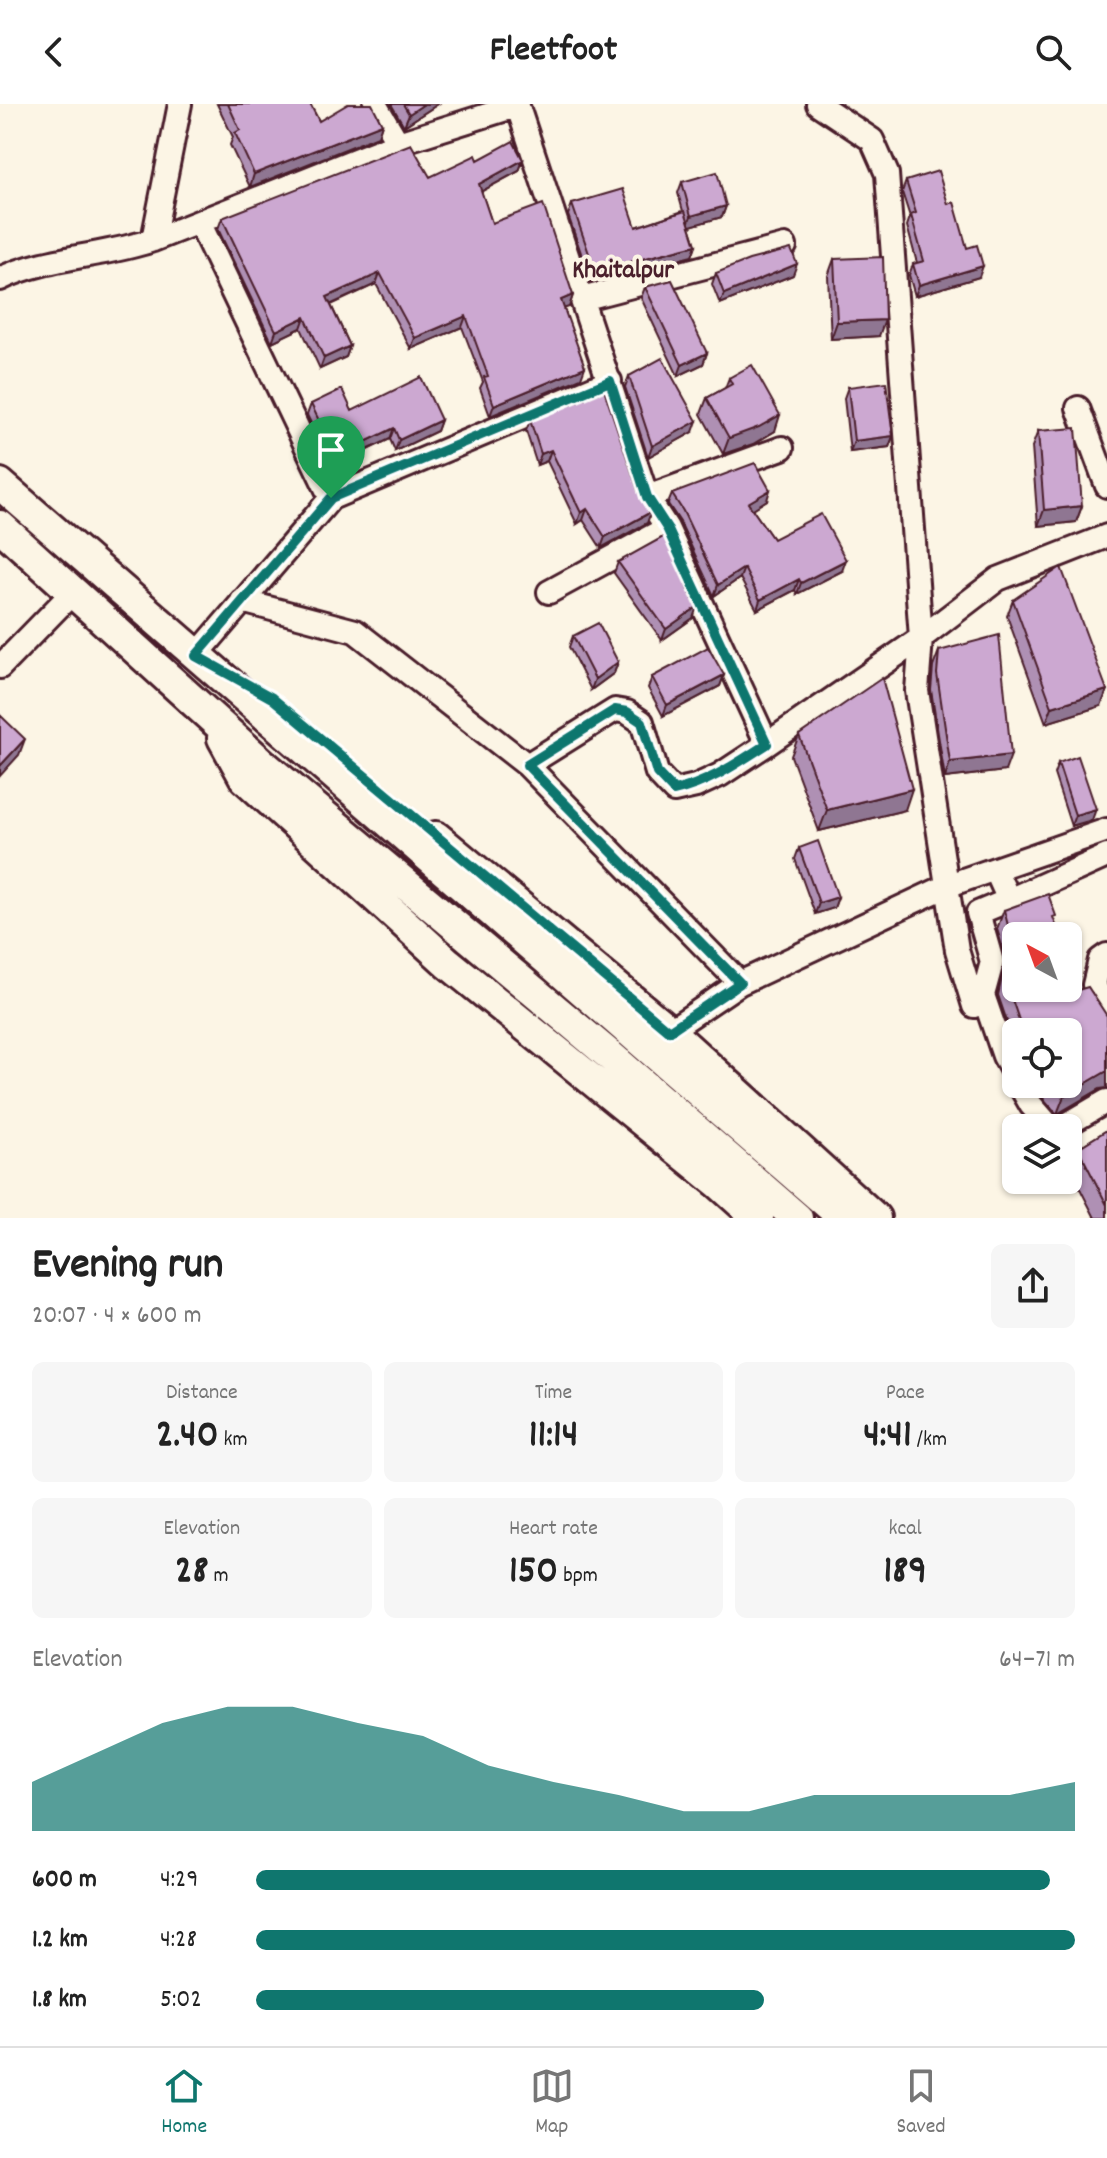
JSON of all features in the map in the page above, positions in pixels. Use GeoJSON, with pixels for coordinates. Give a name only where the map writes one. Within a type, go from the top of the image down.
{"type":"FeatureCollection","features":[{"type":"Feature","properties":{"kind":"street"},"geometry":{"type":"LineString","coordinates":[[153,240],[180,104]]}},
{"type":"Feature","properties":{"kind":"street"},"geometry":{"type":"LineString","coordinates":[[375,104],[398,143]]}},
{"type":"Feature","properties":{"kind":"street"},"geometry":{"type":"LineString","coordinates":[[818,104],[872,140],[887,174],[921,638],[917,691],[957,950],[974,1006]]}},
{"type":"Feature","properties":{"kind":"street"},"geometry":{"type":"LineString","coordinates":[[0,279],[67,258],[153,240],[398,143],[517,105],[647,497],[667,528],[767,744]]}},
{"type":"Feature","properties":{"kind":"street"},"geometry":{"type":"LineString","coordinates":[[199,222],[331,498]]}},
{"type":"Feature","properties":{"kind":"street"},"geometry":{"type":"LineString","coordinates":[[582,299],[785,246]]}},
{"type":"Feature","properties":{"kind":"street"},"geometry":{"type":"LineString","coordinates":[[196,656],[331,498],[610,381]]}},
{"type":"Feature","properties":{"kind":"street"},"geometry":{"type":"LineString","coordinates":[[1078,408],[1107,486]]}},
{"type":"Feature","properties":{"kind":"street"},"geometry":{"type":"LineString","coordinates":[[647,497],[782,448]]}},
{"type":"Feature","properties":{"kind":"street"},"geometry":{"type":"LineString","coordinates":[[0,484],[844,1218]]}},
{"type":"Feature","properties":{"kind":"street"},"geometry":{"type":"LineString","coordinates":[[0,526],[265,766],[607,1053],[797,1218]]}},
{"type":"Feature","properties":{"kind":"street"},"geometry":{"type":"LineString","coordinates":[[549,592],[667,528]]}},
{"type":"Feature","properties":{"kind":"street"},"geometry":{"type":"LineString","coordinates":[[527,765],[615,710],[627,712],[642,722],[657,773],[674,791],[696,786],[720,775],[767,744],[921,638],[998,579],[1107,536]]}},
{"type":"Feature","properties":{"kind":"street"},"geometry":{"type":"LineString","coordinates":[[0,667],[73,592]]}},
{"type":"Feature","properties":{"kind":"street"},"geometry":{"type":"LineString","coordinates":[[242,601],[355,631],[527,765],[740,983]]}},
{"type":"Feature","properties":{"kind":"street"},"geometry":{"type":"LineString","coordinates":[[196,656],[272,698],[669,1031],[875,1218]]}},
{"type":"Feature","properties":{"kind":"street"},"geometry":{"type":"LineString","coordinates":[[213,719],[245,778],[448,963],[758,1218]]}},
{"type":"Feature","properties":{"kind":"street"},"geometry":{"type":"LineString","coordinates":[[669,1031],[740,983],[949,885],[1107,830]]}},
{"type":"Feature","properties":{"kind":"street"},"geometry":{"type":"LineString","coordinates":[[1002,1050],[983,995],[992,962],[978,913],[1107,856]]}},
{"type":"Feature","properties":{"kind":"street"},"geometry":{"type":"LineString","coordinates":[[995,869],[1009,900]]}},
{"type":"Feature","properties":{"kind":"street"},"geometry":{"type":"LineString","coordinates":[[1107,955],[1100,960],[1094,985],[1107,1011]]}},
{"type":"Feature","properties":{"kind":"street"},"geometry":{"type":"LineString","coordinates":[[1082,1116],[1107,1101]]}},
{"type":"Feature","properties":{"kind":"building"},"geometry":{"type":"Polygon","coordinates":[[[228,104],[310,104],[319,121],[348,104],[372,104],[382,124],[254,174],[235,133],[240,130],[228,104]]]}},
{"type":"Feature","properties":{"kind":"building"},"geometry":{"type":"Polygon","coordinates":[[[403,104],[424,104],[409,114],[403,104]]]}},
{"type":"Feature","properties":{"kind":"building"},"geometry":{"type":"Polygon","coordinates":[[[513,141],[523,160],[479,184],[492,223],[543,204],[573,295],[561,300],[585,367],[494,405],[484,377],[488,376],[466,316],[415,338],[380,273],[327,297],[350,346],[324,358],[305,317],[276,331],[222,218],[411,144],[430,177],[476,155],[478,160],[513,141]]]}},
{"type":"Feature","properties":{"kind":"building"},"geometry":{"type":"Polygon","coordinates":[[[938,171],[948,204],[954,202],[967,248],[977,245],[983,266],[919,285],[913,264],[924,261],[911,215],[916,213],[906,181],[938,171]]]}},
{"type":"Feature","properties":{"kind":"building"},"geometry":{"type":"Polygon","coordinates":[[[717,172],[726,206],[691,216],[682,182],[717,172]]]}},
{"type":"Feature","properties":{"kind":"building"},"geometry":{"type":"Polygon","coordinates":[[[623,189],[636,227],[685,211],[696,245],[595,271],[572,204],[623,189]]]}},
{"type":"Feature","properties":{"kind":"building"},"geometry":{"type":"Polygon","coordinates":[[[791,249],[797,264],[724,294],[716,273],[791,249]]]}},
{"type":"Feature","properties":{"kind":"building"},"geometry":{"type":"Polygon","coordinates":[[[883,257],[885,320],[837,322],[834,259],[883,257]]]}},
{"type":"Feature","properties":{"kind":"building"},"geometry":{"type":"Polygon","coordinates":[[[672,280],[707,353],[682,365],[645,287],[672,280]]]}},
{"type":"Feature","properties":{"kind":"building"},"geometry":{"type":"Polygon","coordinates":[[[662,358],[697,421],[652,446],[629,376],[662,358]]]}},
{"type":"Feature","properties":{"kind":"building"},"geometry":{"type":"Polygon","coordinates":[[[752,365],[780,415],[729,438],[707,398],[732,384],[729,378],[752,365]]]}},
{"type":"Feature","properties":{"kind":"building"},"geometry":{"type":"Polygon","coordinates":[[[421,377],[441,420],[399,440],[394,428],[336,456],[311,404],[342,389],[352,411],[421,377]]]}},
{"type":"Feature","properties":{"kind":"building"},"geometry":{"type":"Polygon","coordinates":[[[886,382],[893,436],[854,441],[848,387],[886,382]]]}},
{"type":"Feature","properties":{"kind":"building"},"geometry":{"type":"Polygon","coordinates":[[[604,390],[638,490],[651,512],[605,537],[587,509],[581,513],[551,450],[541,454],[530,420],[604,390]]]}},
{"type":"Feature","properties":{"kind":"building"},"geometry":{"type":"Polygon","coordinates":[[[1076,428],[1082,506],[1044,510],[1038,431],[1076,428]]]}},
{"type":"Feature","properties":{"kind":"building"},"geometry":{"type":"Polygon","coordinates":[[[755,463],[770,490],[748,503],[773,539],[821,514],[846,560],[801,583],[799,579],[760,600],[744,568],[718,585],[672,494],[755,463]]]}},
{"type":"Feature","properties":{"kind":"building"},"geometry":{"type":"Polygon","coordinates":[[[665,536],[697,607],[666,629],[618,562],[665,536]]]}},
{"type":"Feature","properties":{"kind":"building"},"geometry":{"type":"Polygon","coordinates":[[[1061,567],[1107,690],[1052,707],[1013,600],[1061,567]]]}},
{"type":"Feature","properties":{"kind":"building"},"geometry":{"type":"Polygon","coordinates":[[[598,623],[618,662],[595,679],[573,636],[598,623]]]}},
{"type":"Feature","properties":{"kind":"building"},"geometry":{"type":"Polygon","coordinates":[[[999,635],[1011,755],[950,762],[937,674],[939,651],[999,635]]]}},
{"type":"Feature","properties":{"kind":"building"},"geometry":{"type":"Polygon","coordinates":[[[708,647],[724,675],[667,705],[652,677],[708,647]]]}},
{"type":"Feature","properties":{"kind":"building"},"geometry":{"type":"Polygon","coordinates":[[[882,678],[912,789],[827,810],[799,735],[882,678]]]}},
{"type":"Feature","properties":{"kind":"building"},"geometry":{"type":"Polygon","coordinates":[[[0,715],[25,739],[0,766],[0,715]]]}},
{"type":"Feature","properties":{"kind":"building"},"geometry":{"type":"Polygon","coordinates":[[[1078,756],[1096,809],[1075,815],[1058,763],[1078,756]]]}},
{"type":"Feature","properties":{"kind":"building"},"geometry":{"type":"Polygon","coordinates":[[[818,841],[838,897],[819,903],[799,848],[818,841]]]}},
{"type":"Feature","properties":{"kind":"building"},"geometry":{"type":"Polygon","coordinates":[[[1048,894],[1056,916],[1053,917],[1055,922],[1007,922],[1004,910],[1048,894]]]}},
{"type":"Feature","properties":{"kind":"building"},"geometry":{"type":"Polygon","coordinates":[[[1088,987],[1107,1016],[1107,1071],[1082,1086],[1082,1018],[1018,1018],[1013,1002],[1082,1002],[1082,989],[1088,987]]]}},
{"type":"Feature","properties":{"kind":"building"},"geometry":{"type":"Polygon","coordinates":[[[1107,1130],[1107,1205],[1082,1156],[1082,1146],[1107,1130]]]}},
{"type":"Feature","properties":{"kind":"district","name":"Khaitalpur"},"geometry":{"type":"Point","coordinates":[623,271]}},
{"type":"Feature","properties":{"kind":"route"},"geometry":{"type":"LineString","coordinates":[[610,381],[647,497],[667,528],[767,744],[720,775],[696,786],[674,791],[657,773],[642,722],[627,712],[615,710],[527,765],[740,983],[669,1031],[272,698],[196,656],[331,498],[610,381]]}}]}
